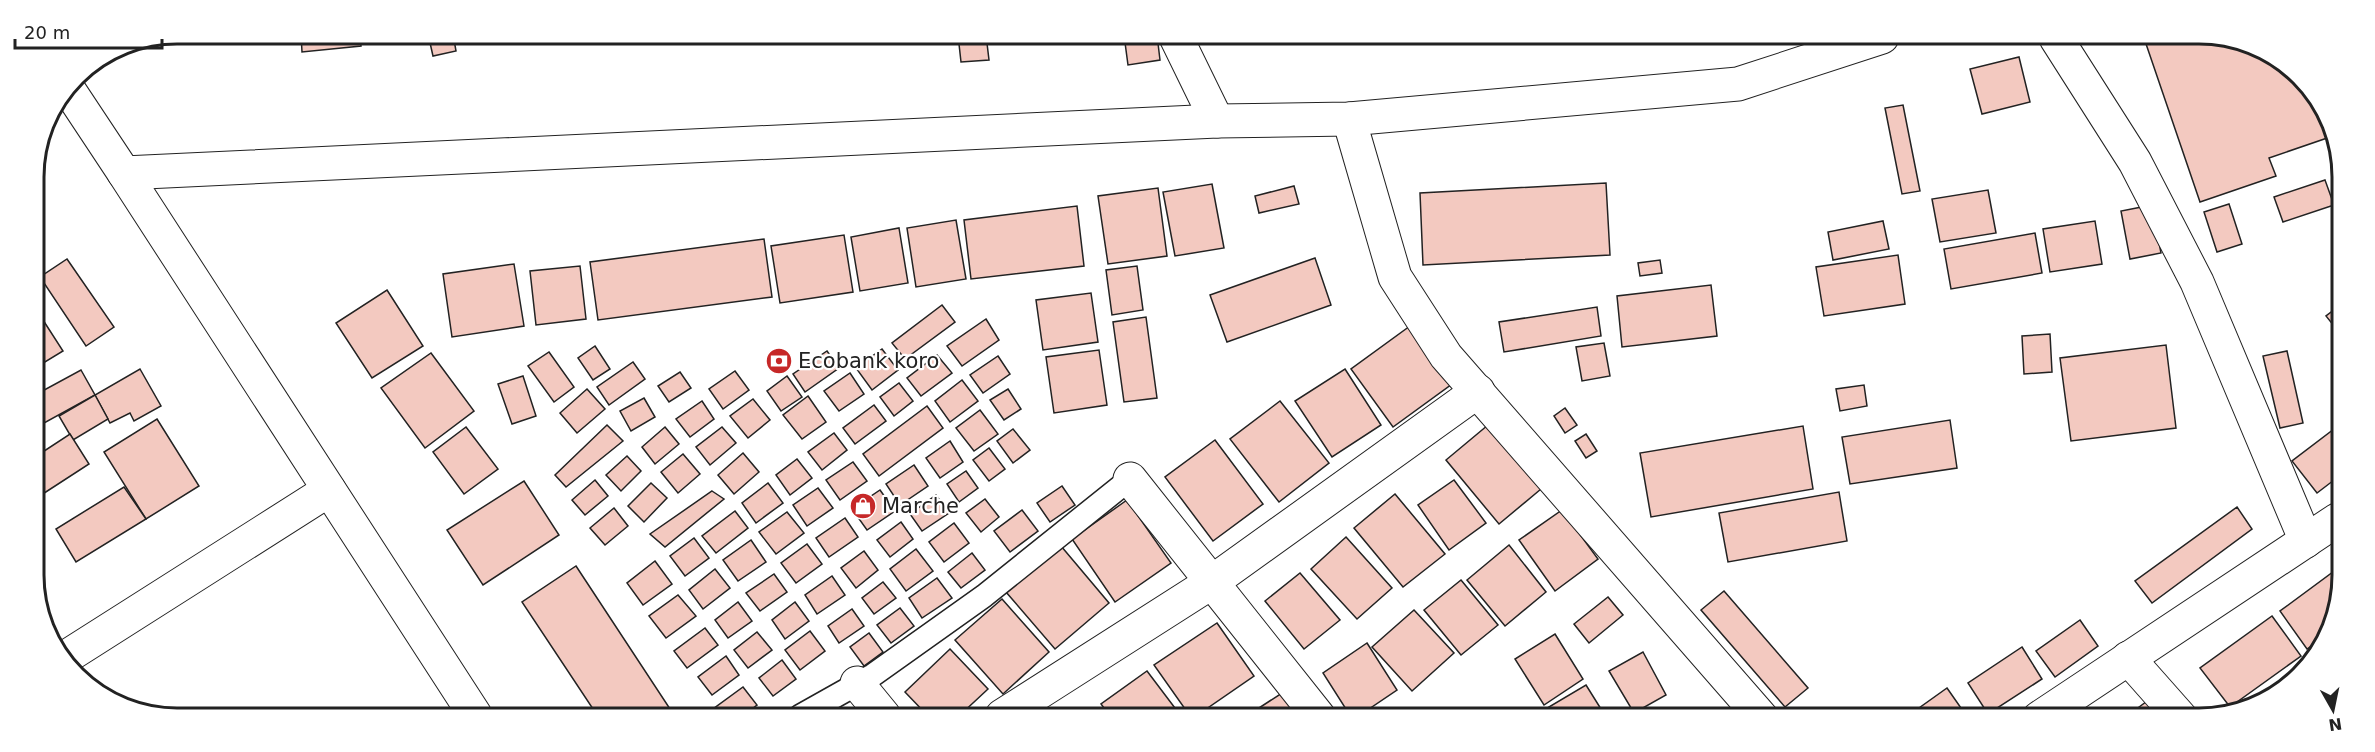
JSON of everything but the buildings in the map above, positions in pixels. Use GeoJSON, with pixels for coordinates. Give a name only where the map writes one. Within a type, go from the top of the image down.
{"type":"FeatureCollection","features":[{"type":"Feature","properties":{"kind":"street"},"geometry":{"type":"LineString","coordinates":[[1179,44],[1217,121]]}},
{"type":"Feature","properties":{"kind":"street"},"geometry":{"type":"LineString","coordinates":[[124,172],[1217,121],[1349,119],[1738,84],[1861,44]]}},
{"type":"Feature","properties":{"kind":"street"},"geometry":{"type":"LineString","coordinates":[[2060,44],[2135,162],[2197,282],[2306,541]]}},
{"type":"Feature","properties":{"kind":"street"},"geometry":{"type":"LineString","coordinates":[[72,95],[470,708]]}},
{"type":"Feature","properties":{"kind":"street"},"geometry":{"type":"LineString","coordinates":[[1349,119],[1395,277],[1446,356],[1753,708]]}},
{"type":"Feature","properties":{"kind":"street"},"geometry":{"type":"LineString","coordinates":[[1015,708],[1212,582],[1478,392]]}},
{"type":"Feature","properties":{"kind":"street"},"geometry":{"type":"LineString","coordinates":[[1130,479],[1312,708]]}},
{"type":"Feature","properties":{"kind":"street"},"geometry":{"type":"LineString","coordinates":[[70,654],[329,490]]}},
{"type":"Feature","properties":{"kind":"street"},"geometry":{"type":"LineString","coordinates":[[2054,708],[2332,523]]}},
{"type":"Feature","properties":{"kind":"street"},"geometry":{"type":"LineString","coordinates":[[2128,658],[2172,708]]}},
{"type":"Feature","properties":{"kind":"street"},"geometry":{"type":"LineString","coordinates":[[857,683],[877,708]]}},
{"type":"Feature","properties":{"kind":"lane"},"geometry":{"type":"LineString","coordinates":[[814,708],[873,675],[984,596],[1130,479]]}},
{"type":"Feature","properties":{"kind":"place","name":"Ecobank koro"},"geometry":{"type":"Point","coordinates":[779,361]}},
{"type":"Feature","properties":{"kind":"place","name":"Marche"},"geometry":{"type":"Point","coordinates":[863,506]}}]}
